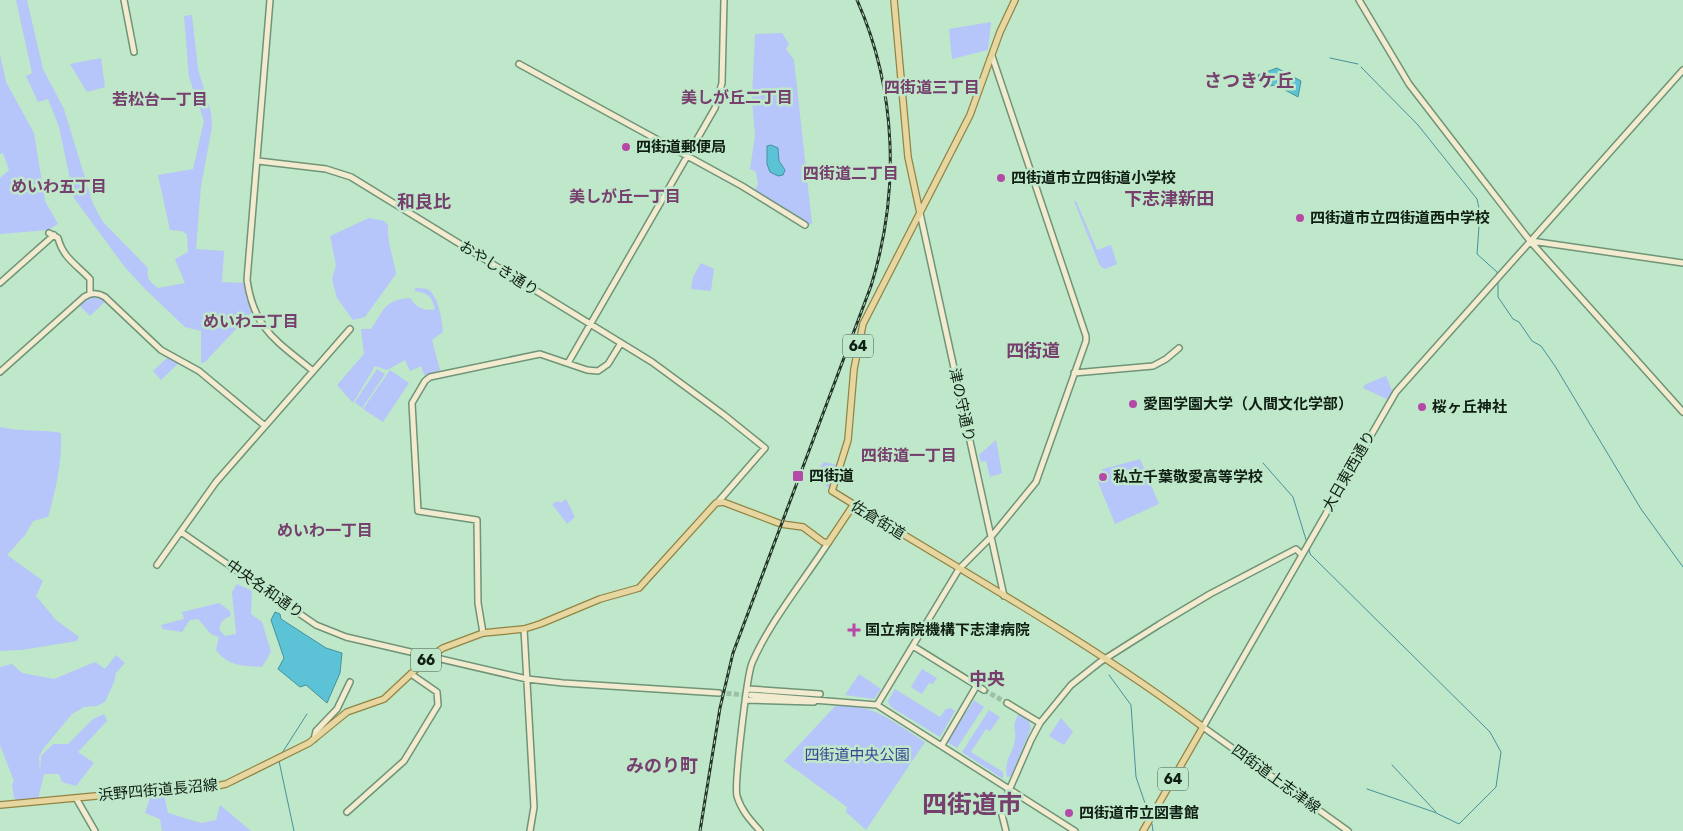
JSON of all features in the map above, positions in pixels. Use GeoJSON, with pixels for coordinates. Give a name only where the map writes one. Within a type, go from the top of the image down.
{"type":"FeatureCollection","features":[{"type":"Feature","properties":{"kind":"main road"},"geometry":{"type":"LineString","coordinates":[[894,0],[908,157],[920,213]]}},
{"type":"Feature","properties":{"kind":"main road"},"geometry":{"type":"LineString","coordinates":[[920,213],[970,115],[1015,0]]}},
{"type":"Feature","properties":{"kind":"main road","name":"佐倉街道"},"geometry":{"type":"LineString","coordinates":[[920,213],[868,311],[860,335],[854,369],[848,440],[832,491],[1106,658],[1158,692],[1203,727]]}},
{"type":"Feature","properties":{"kind":"main road"},"geometry":{"type":"LineString","coordinates":[[718,502],[781,524],[802,527],[823,542],[828,543],[854,504]]}},
{"type":"Feature","properties":{"kind":"main road","name":"浜野四街道長沼線"},"geometry":{"type":"LineString","coordinates":[[0,805],[149,790],[215,788],[230,782],[314,739],[341,715],[384,698],[429,657],[443,648],[483,632],[524,629],[563,616],[606,597],[639,588],[718,502]]}},
{"type":"Feature","properties":{"kind":"main road","name":"64"},"geometry":{"type":"LineString","coordinates":[[1143,831],[1203,727]]}},
{"type":"Feature","properties":{"kind":"street"},"geometry":{"type":"LineString","coordinates":[[124,0],[134,52]]}},
{"type":"Feature","properties":{"kind":"street"},"geometry":{"type":"LineString","coordinates":[[270,0],[247,280],[252,307],[269,333],[313,371]]}},
{"type":"Feature","properties":{"kind":"street"},"geometry":{"type":"LineString","coordinates":[[568,363],[710,120],[721,90],[724,0]]}},
{"type":"Feature","properties":{"kind":"street"},"geometry":{"type":"LineString","coordinates":[[1359,0],[1409,84],[1530,241],[1683,412]]}},
{"type":"Feature","properties":{"kind":"street"},"geometry":{"type":"LineString","coordinates":[[877,705],[959,570],[1021,502],[1040,474],[1086,336],[992,56]]}},
{"type":"Feature","properties":{"kind":"street"},"geometry":{"type":"LineString","coordinates":[[520,64],[742,186],[805,225]]}},
{"type":"Feature","properties":{"kind":"street","name":"大日東西通り"},"geometry":{"type":"LineString","coordinates":[[1203,727],[1396,392],[1683,70]]}},
{"type":"Feature","properties":{"kind":"street","name":"おやしき通り"},"geometry":{"type":"LineString","coordinates":[[258,161],[326,169],[350,177],[662,369],[765,448],[718,502]]}},
{"type":"Feature","properties":{"kind":"street","name":"津の守通り"},"geometry":{"type":"LineString","coordinates":[[920,213],[1004,597]]}},
{"type":"Feature","properties":{"kind":"street"},"geometry":{"type":"LineString","coordinates":[[0,283],[52,234],[58,238],[60,247],[71,263],[90,279],[90,294]]}},
{"type":"Feature","properties":{"kind":"street"},"geometry":{"type":"LineString","coordinates":[[1530,241],[1683,263]]}},
{"type":"Feature","properties":{"kind":"street"},"geometry":{"type":"LineString","coordinates":[[0,372],[90,294],[105,296],[161,350],[199,371],[264,426]]}},
{"type":"Feature","properties":{"kind":"street"},"geometry":{"type":"LineString","coordinates":[[156,565],[216,482],[350,329]]}},
{"type":"Feature","properties":{"kind":"street"},"geometry":{"type":"LineString","coordinates":[[483,632],[478,604],[477,520],[418,511],[412,403],[425,381],[433,376],[533,354],[540,354],[587,370],[598,370],[608,364],[621,343]]}},
{"type":"Feature","properties":{"kind":"street"},"geometry":{"type":"LineString","coordinates":[[1074,373],[1154,366],[1166,360],[1179,348]]}},
{"type":"Feature","properties":{"kind":"street","name":"中央名和通り"},"geometry":{"type":"LineString","coordinates":[[181,532],[316,625],[349,638],[527,679],[719,694]]}},
{"type":"Feature","properties":{"kind":"street"},"geometry":{"type":"LineString","coordinates":[[760,831],[746,816],[736,794],[749,697],[748,689],[751,667],[759,650],[828,543]]}},
{"type":"Feature","properties":{"kind":"street"},"geometry":{"type":"LineString","coordinates":[[1006,831],[1002,809],[1010,789],[1040,723],[1072,685],[1106,658],[1210,594],[1296,549],[1301,554]]}},
{"type":"Feature","properties":{"kind":"street"},"geometry":{"type":"LineString","coordinates":[[524,629],[534,807],[530,831]]}},
{"type":"Feature","properties":{"kind":"street"},"geometry":{"type":"LineString","coordinates":[[913,646],[984,690]]}},
{"type":"Feature","properties":{"kind":"street"},"geometry":{"type":"LineString","coordinates":[[347,812],[398,769],[438,705],[437,692],[411,674]]}},
{"type":"Feature","properties":{"kind":"street"},"geometry":{"type":"LineString","coordinates":[[314,739],[316,731],[337,709],[350,682]]}},
{"type":"Feature","properties":{"kind":"street"},"geometry":{"type":"LineString","coordinates":[[942,746],[978,686]]}},
{"type":"Feature","properties":{"kind":"street"},"geometry":{"type":"LineString","coordinates":[[748,689],[820,694]]}},
{"type":"Feature","properties":{"kind":"street"},"geometry":{"type":"LineString","coordinates":[[749,697],[818,702],[826,699],[877,705],[1075,831]]}},
{"type":"Feature","properties":{"kind":"street"},"geometry":{"type":"LineString","coordinates":[[1007,703],[1040,723]]}},
{"type":"Feature","properties":{"kind":"street","name":"四街道上志津線"},"geometry":{"type":"LineString","coordinates":[[1203,727],[1348,831]]}},
{"type":"Feature","properties":{"kind":"street"},"geometry":{"type":"LineString","coordinates":[[76,798],[95,831]]}},
{"type":"Feature","properties":{"kind":"green space"},"geometry":{"type":"Polygon","coordinates":[[[16,0],[27,0],[43,69],[64,109],[93,204],[103,222],[148,268],[149,280],[158,288],[185,283],[175,259],[188,252],[187,235],[182,231],[170,230],[158,175],[193,169],[204,121],[189,77],[184,16],[192,15],[198,69],[211,113],[212,127],[201,186],[196,249],[224,251],[222,282],[245,283],[247,300],[252,312],[205,362],[201,363],[201,331],[185,327],[144,288],[124,266],[74,198],[59,127],[48,99],[38,102],[26,76],[32,73],[16,0]]]}},
{"type":"Feature","properties":{"kind":"green space"},"geometry":{"type":"Polygon","coordinates":[[[991,22],[988,50],[952,59],[949,29],[991,22]]]}},
{"type":"Feature","properties":{"kind":"green space"},"geometry":{"type":"Polygon","coordinates":[[[782,33],[789,44],[786,49],[794,60],[812,224],[805,225],[754,194],[758,184],[756,172],[750,169],[755,136],[752,98],[755,34],[782,33]]]}},
{"type":"Feature","properties":{"kind":"green space"},"geometry":{"type":"Polygon","coordinates":[[[0,54],[6,82],[34,133],[45,201],[58,224],[48,230],[0,234],[0,178],[9,170],[3,153],[0,154],[0,54]]]}},
{"type":"Feature","properties":{"kind":"green space"},"geometry":{"type":"Polygon","coordinates":[[[101,58],[105,87],[87,92],[70,64],[101,58]]]}},
{"type":"Feature","properties":{"kind":"green space"},"geometry":{"type":"Polygon","coordinates":[[[1074,201],[1076,201],[1097,250],[1111,245],[1117,264],[1105,269],[1100,266],[1074,201]]]}},
{"type":"Feature","properties":{"kind":"green space"},"geometry":{"type":"Polygon","coordinates":[[[369,218],[384,221],[388,225],[389,243],[396,274],[365,317],[353,320],[337,298],[332,279],[336,265],[330,236],[369,218]]]}},
{"type":"Feature","properties":{"kind":"green space"},"geometry":{"type":"Polygon","coordinates":[[[701,263],[714,269],[711,291],[691,289],[693,277],[701,263]]]}},
{"type":"Feature","properties":{"kind":"green space"},"geometry":{"type":"Polygon","coordinates":[[[415,288],[427,289],[437,302],[443,332],[432,340],[440,370],[425,377],[421,366],[410,371],[405,360],[387,370],[375,366],[353,403],[337,385],[364,354],[361,329],[371,329],[390,303],[401,299],[410,298],[421,308],[427,310],[435,309],[429,296],[415,291],[415,288]]]}},
{"type":"Feature","properties":{"kind":"green space"},"geometry":{"type":"Polygon","coordinates":[[[96,294],[107,300],[90,316],[78,304],[85,298],[96,294]]]}},
{"type":"Feature","properties":{"kind":"green space"},"geometry":{"type":"Polygon","coordinates":[[[168,357],[179,363],[161,380],[153,371],[168,357]]]}},
{"type":"Feature","properties":{"kind":"green space"},"geometry":{"type":"Polygon","coordinates":[[[377,369],[385,374],[362,408],[355,402],[377,369]]]}},
{"type":"Feature","properties":{"kind":"green space"},"geometry":{"type":"Polygon","coordinates":[[[390,370],[409,383],[383,422],[363,409],[390,370]]]}},
{"type":"Feature","properties":{"kind":"green space"},"geometry":{"type":"Polygon","coordinates":[[[1386,376],[1393,393],[1389,400],[1363,388],[1366,384],[1386,376]]]}},
{"type":"Feature","properties":{"kind":"green space"},"geometry":{"type":"Polygon","coordinates":[[[0,427],[61,433],[61,455],[58,476],[48,517],[33,521],[25,535],[7,555],[43,581],[36,596],[56,620],[79,637],[77,641],[21,650],[0,651],[0,427]]]}},
{"type":"Feature","properties":{"kind":"green space"},"geometry":{"type":"Polygon","coordinates":[[[996,440],[1002,473],[990,477],[986,461],[981,462],[979,455],[996,440]]]}},
{"type":"Feature","properties":{"kind":"green space"},"geometry":{"type":"Polygon","coordinates":[[[1140,459],[1159,504],[1115,524],[1098,482],[1103,469],[1140,459]]]}},
{"type":"Feature","properties":{"kind":"green space"},"geometry":{"type":"Polygon","coordinates":[[[824,462],[837,465],[832,488],[825,485],[826,478],[818,470],[824,462]]]}},
{"type":"Feature","properties":{"kind":"green space"},"geometry":{"type":"Polygon","coordinates":[[[566,499],[575,517],[567,524],[552,504],[558,501],[560,503],[566,499]]]}},
{"type":"Feature","properties":{"kind":"green space"},"geometry":{"type":"Polygon","coordinates":[[[237,584],[252,591],[251,614],[262,622],[271,652],[262,667],[236,664],[226,659],[216,650],[219,637],[211,634],[198,619],[190,620],[182,632],[163,629],[161,625],[184,619],[182,612],[219,603],[230,611],[231,615],[222,621],[219,629],[225,636],[236,634],[232,592],[237,584]]]}},
{"type":"Feature","properties":{"kind":"green space"},"geometry":{"type":"Polygon","coordinates":[[[116,655],[125,663],[116,673],[105,702],[97,706],[84,707],[72,714],[43,749],[39,757],[40,772],[41,756],[53,744],[68,744],[93,719],[104,714],[107,721],[78,752],[94,763],[76,786],[62,782],[59,774],[44,774],[38,799],[23,801],[14,798],[12,785],[14,781],[0,745],[0,667],[12,664],[22,673],[54,679],[95,662],[105,669],[116,655]]]}},
{"type":"Feature","properties":{"kind":"green space"},"geometry":{"type":"Polygon","coordinates":[[[922,669],[937,678],[933,684],[929,683],[922,694],[911,687],[922,669]]]}},
{"type":"Feature","properties":{"kind":"green space"},"geometry":{"type":"Polygon","coordinates":[[[859,674],[881,689],[874,699],[845,695],[859,674]]]}},
{"type":"Feature","properties":{"kind":"green space"},"geometry":{"type":"Polygon","coordinates":[[[895,689],[940,717],[946,709],[951,708],[955,711],[940,737],[891,707],[888,701],[895,689]]]}},
{"type":"Feature","properties":{"kind":"green space"},"geometry":{"type":"Polygon","coordinates":[[[974,700],[984,707],[957,748],[947,742],[974,700]]]}},
{"type":"Feature","properties":{"kind":"green space","name":"四街道中央公園"},"geometry":{"type":"Polygon","coordinates":[[[838,703],[864,708],[884,716],[925,742],[866,830],[846,812],[847,807],[784,761],[838,703]]]}},
{"type":"Feature","properties":{"kind":"green space"},"geometry":{"type":"Polygon","coordinates":[[[989,710],[1000,717],[990,731],[986,729],[971,752],[1003,772],[1003,779],[962,752],[989,710]]]}},
{"type":"Feature","properties":{"kind":"green space"},"geometry":{"type":"Polygon","coordinates":[[[1019,713],[1029,721],[1031,728],[1011,776],[1007,777],[1007,765],[1014,744],[1014,725],[1019,713]]]}},
{"type":"Feature","properties":{"kind":"green space"},"geometry":{"type":"Polygon","coordinates":[[[1061,718],[1073,732],[1064,745],[1049,736],[1061,718]]]}},
{"type":"Feature","properties":{"kind":"green space"},"geometry":{"type":"Polygon","coordinates":[[[164,794],[168,813],[201,823],[216,820],[220,805],[251,831],[162,831],[160,819],[145,813],[151,795],[164,794]]]}},
{"type":"Feature","properties":{"kind":"shaded area"},"geometry":{"type":"Polygon","coordinates":[[[1277,68],[1301,81],[1298,97],[1276,85],[1262,87],[1258,75],[1277,68]]]}},
{"type":"Feature","properties":{"kind":"shaded area"},"geometry":{"type":"Polygon","coordinates":[[[771,145],[778,148],[779,161],[785,170],[783,175],[778,176],[770,172],[767,164],[767,146],[771,145]]]}},
{"type":"Feature","properties":{"kind":"shaded area"},"geometry":{"type":"Polygon","coordinates":[[[275,612],[280,614],[281,619],[326,648],[342,653],[340,673],[327,703],[306,685],[300,687],[278,669],[284,658],[271,620],[275,612]]]}},
{"type":"Feature","properties":{"kind":"waterway"},"geometry":{"type":"LineString","coordinates":[[1330,58],[1358,64]]}},
{"type":"Feature","properties":{"kind":"waterway"},"geometry":{"type":"LineString","coordinates":[[1361,67],[1418,125],[1477,199],[1480,213],[1477,254],[1497,272],[1497,275]]}},
{"type":"Feature","properties":{"kind":"waterway"},"geometry":{"type":"LineString","coordinates":[[1498,281],[1498,297],[1513,319],[1519,322],[1532,341],[1541,346],[1555,366],[1641,509],[1683,567]]}},
{"type":"Feature","properties":{"kind":"waterway"},"geometry":{"type":"LineString","coordinates":[[1263,463],[1293,497],[1307,543]]}},
{"type":"Feature","properties":{"kind":"waterway"},"geometry":{"type":"LineString","coordinates":[[1309,549],[1310,554],[1490,732],[1501,752],[1496,787],[1459,824],[1434,812],[1367,789]]}},
{"type":"Feature","properties":{"kind":"waterway"},"geometry":{"type":"LineString","coordinates":[[1109,675],[1131,705],[1136,777],[1148,812]]}},
{"type":"Feature","properties":{"kind":"waterway"},"geometry":{"type":"LineString","coordinates":[[282,753],[307,714]]}},
{"type":"Feature","properties":{"kind":"waterway"},"geometry":{"type":"LineString","coordinates":[[279,761],[294,831]]}},
{"type":"Feature","properties":{"kind":"waterway"},"geometry":{"type":"LineString","coordinates":[[1392,765],[1436,812]]}},
{"type":"Feature","properties":{"kind":"waterway"},"geometry":{"type":"LineString","coordinates":[[1152,824],[1153,831]]}},
{"type":"Feature","properties":{"kind":"tunnel"},"geometry":{"type":"LineString","coordinates":[[984,690],[1007,703]]}},
{"type":"Feature","properties":{"kind":"tunnel"},"geometry":{"type":"LineString","coordinates":[[719,693],[748,695]]}},
{"type":"Feature","properties":{"kind":"railway"},"geometry":{"type":"LineString","coordinates":[[700,831],[720,708],[733,653],[871,286],[887,215],[890,178],[887,106],[870,34],[857,0]]}},
{"type":"Feature","properties":{"kind":"place","name":"四街道郵便局"},"geometry":{"type":"Point","coordinates":[626,147]}},
{"type":"Feature","properties":{"kind":"place","name":"四街道市立四街道小学校"},"geometry":{"type":"Point","coordinates":[1001,178]}},
{"type":"Feature","properties":{"kind":"place","name":"四街道市立四街道西中学校"},"geometry":{"type":"Point","coordinates":[1300,218]}},
{"type":"Feature","properties":{"kind":"place","name":"愛国学園大学（人間文化学部）"},"geometry":{"type":"Point","coordinates":[1133,404]}},
{"type":"Feature","properties":{"kind":"place","name":"桜ヶ丘神社"},"geometry":{"type":"Point","coordinates":[1422,407]}},
{"type":"Feature","properties":{"kind":"place","name":"四街道"},"geometry":{"type":"Point","coordinates":[798,476]}},
{"type":"Feature","properties":{"kind":"place","name":"私立千葉敬愛高等学校"},"geometry":{"type":"Point","coordinates":[1103,477]}},
{"type":"Feature","properties":{"kind":"place","name":"国立病院機構下志津病院"},"geometry":{"type":"Point","coordinates":[854,630]}},
{"type":"Feature","properties":{"kind":"place","name":"四街道市立図書館"},"geometry":{"type":"Point","coordinates":[1069,813]}},
{"type":"Feature","properties":{"kind":"district","name":"さつきケ丘"},"geometry":{"type":"Point","coordinates":[1249,81]}},
{"type":"Feature","properties":{"kind":"district","name":"四街道三丁目"},"geometry":{"type":"Point","coordinates":[932,87]}},
{"type":"Feature","properties":{"kind":"district","name":"美しが丘二丁目"},"geometry":{"type":"Point","coordinates":[737,97]}},
{"type":"Feature","properties":{"kind":"district","name":"若松台一丁目"},"geometry":{"type":"Point","coordinates":[160,99]}},
{"type":"Feature","properties":{"kind":"district","name":"四街道二丁目"},"geometry":{"type":"Point","coordinates":[851,173]}},
{"type":"Feature","properties":{"kind":"district","name":"めいわ五丁目"},"geometry":{"type":"Point","coordinates":[59,186]}},
{"type":"Feature","properties":{"kind":"district","name":"美しが丘一丁目"},"geometry":{"type":"Point","coordinates":[625,196]}},
{"type":"Feature","properties":{"kind":"district","name":"下志津新田"},"geometry":{"type":"Point","coordinates":[1169,199]}},
{"type":"Feature","properties":{"kind":"district","name":"和良比"},"geometry":{"type":"Point","coordinates":[424,202]}},
{"type":"Feature","properties":{"kind":"district","name":"めいわ二丁目"},"geometry":{"type":"Point","coordinates":[251,321]}},
{"type":"Feature","properties":{"kind":"district","name":"四街道"},"geometry":{"type":"Point","coordinates":[1033,351]}},
{"type":"Feature","properties":{"kind":"district","name":"四街道一丁目"},"geometry":{"type":"Point","coordinates":[909,455]}},
{"type":"Feature","properties":{"kind":"district","name":"めいわ一丁目"},"geometry":{"type":"Point","coordinates":[325,530]}},
{"type":"Feature","properties":{"kind":"district","name":"中央"},"geometry":{"type":"Point","coordinates":[987,679]}},
{"type":"Feature","properties":{"kind":"district","name":"みのり町"},"geometry":{"type":"Point","coordinates":[662,766]}},
{"type":"Feature","properties":{"kind":"district","name":"四街道市"},"geometry":{"type":"Point","coordinates":[972,804]}}]}
